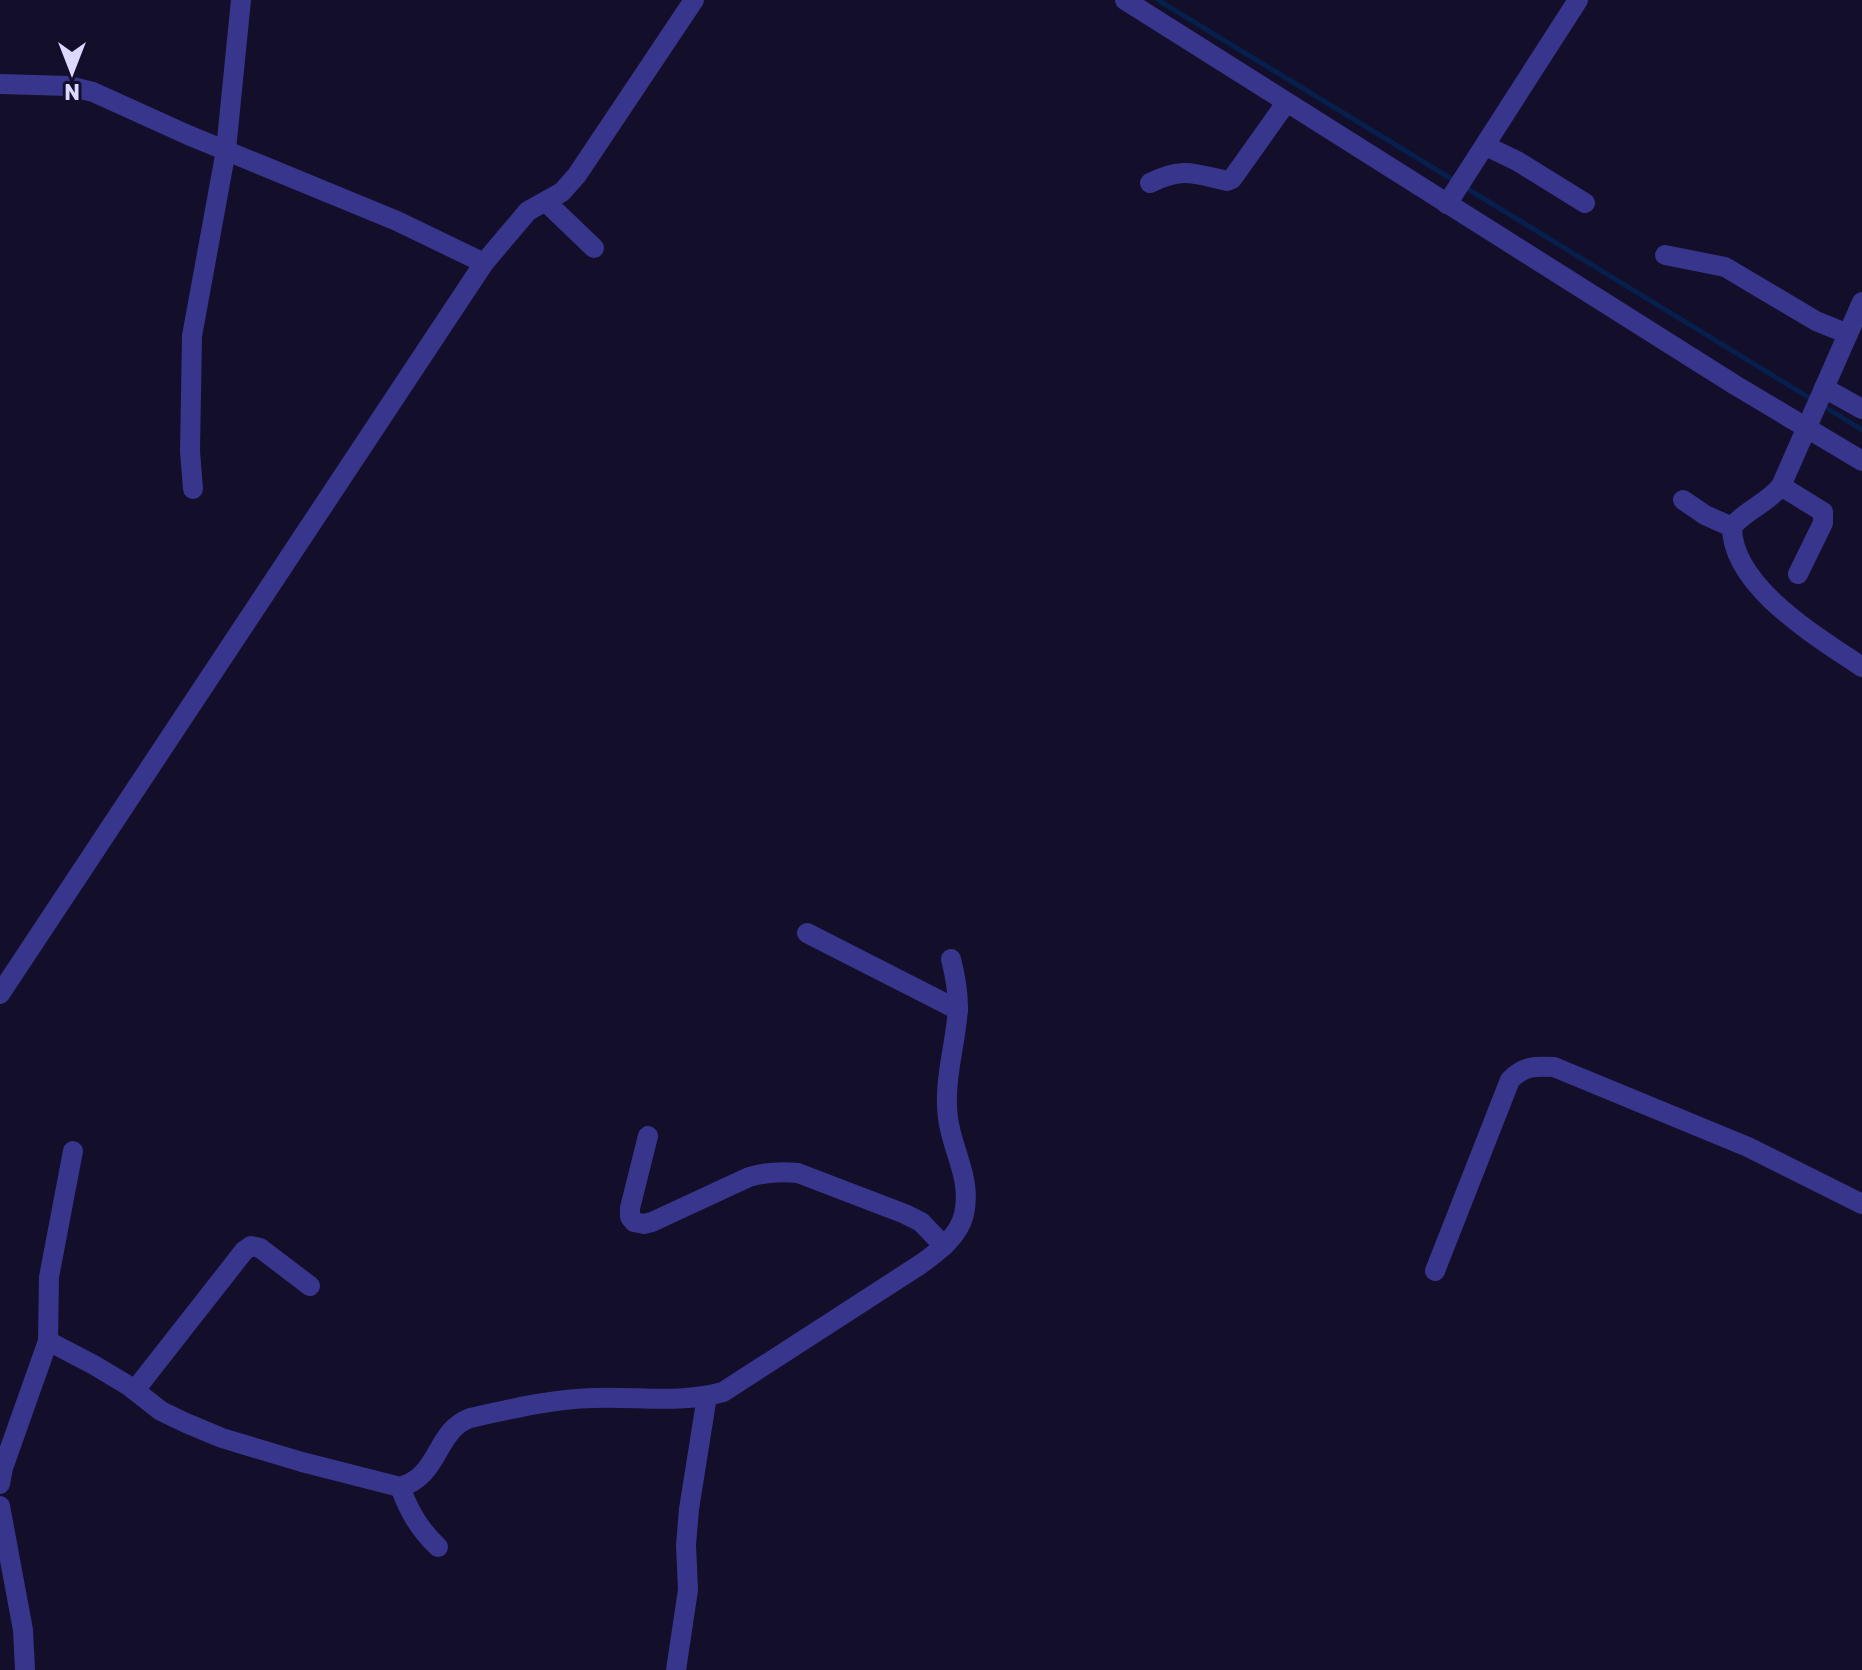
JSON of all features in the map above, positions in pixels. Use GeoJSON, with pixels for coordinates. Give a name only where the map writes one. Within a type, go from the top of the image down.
{"type":"FeatureCollection","features":[{"type":"Feature","properties":{"kind":"street"},"geometry":{"type":"LineString","coordinates":[[193,489],[190,451],[192,336],[226,150],[241,0]]}},
{"type":"Feature","properties":{"kind":"street"},"geometry":{"type":"LineString","coordinates":[[0,994],[484,263],[528,211],[562,192],[577,175],[694,0]]}},
{"type":"Feature","properties":{"kind":"street"},"geometry":{"type":"LineString","coordinates":[[1447,204],[1578,0]]}},
{"type":"Feature","properties":{"kind":"street"},"geometry":{"type":"LineString","coordinates":[[1129,1],[1447,204],[1809,422],[1862,461]]}},
{"type":"Feature","properties":{"kind":"street"},"geometry":{"type":"LineString","coordinates":[[0,84],[82,89],[397,221],[484,263]]}},
{"type":"Feature","properties":{"kind":"street"},"geometry":{"type":"LineString","coordinates":[[1150,183],[1171,173],[1184,172],[1227,181],[1232,179],[1286,103]]}},
{"type":"Feature","properties":{"kind":"street"},"geometry":{"type":"LineString","coordinates":[[1486,146],[1517,161],[1585,203]]}},
{"type":"Feature","properties":{"kind":"street"},"geometry":{"type":"LineString","coordinates":[[546,202],[594,248]]}},
{"type":"Feature","properties":{"kind":"street"},"geometry":{"type":"LineString","coordinates":[[1665,255],[1725,267],[1816,321],[1848,334]]}},
{"type":"Feature","properties":{"kind":"street"},"geometry":{"type":"LineString","coordinates":[[1862,302],[1781,486],[1773,497],[1737,519],[1732,527],[1734,547],[1768,597],[1805,628],[1862,667]]}},
{"type":"Feature","properties":{"kind":"street"},"geometry":{"type":"LineString","coordinates":[[1823,392],[1862,409]]}},
{"type":"Feature","properties":{"kind":"street"},"geometry":{"type":"LineString","coordinates":[[1781,486],[1823,512],[1823,523],[1798,574]]}},
{"type":"Feature","properties":{"kind":"street"},"geometry":{"type":"LineString","coordinates":[[1683,500],[1705,515],[1732,527]]}},
{"type":"Feature","properties":{"kind":"street"},"geometry":{"type":"LineString","coordinates":[[807,933],[958,1010]]}},
{"type":"Feature","properties":{"kind":"street"},"geometry":{"type":"LineString","coordinates":[[48,1341],[135,1390],[161,1411],[222,1438],[400,1487],[413,1483],[425,1474],[451,1431],[459,1422],[470,1418],[576,1399],[659,1401],[723,1392],[921,1264],[944,1246],[960,1226],[965,1212],[966,1188],[948,1116],[958,1010],[958,990],[951,959]]}},
{"type":"Feature","properties":{"kind":"street"},"geometry":{"type":"LineString","coordinates":[[1435,1271],[1510,1080],[1522,1068],[1534,1066],[1554,1067],[1748,1147],[1862,1204]]}},
{"type":"Feature","properties":{"kind":"street"},"geometry":{"type":"LineString","coordinates":[[648,1136],[630,1208],[630,1217],[634,1222],[652,1222],[749,1177],[782,1171],[798,1173],[905,1214],[921,1222],[944,1246]]}},
{"type":"Feature","properties":{"kind":"street"},"geometry":{"type":"LineString","coordinates":[[0,1484],[48,1341],[49,1277],[73,1151]]}},
{"type":"Feature","properties":{"kind":"street"},"geometry":{"type":"LineString","coordinates":[[135,1390],[251,1246],[260,1248],[310,1286]]}},
{"type":"Feature","properties":{"kind":"street"},"geometry":{"type":"LineString","coordinates":[[676,1670],[688,1590],[686,1545],[689,1509],[707,1396]]}},
{"type":"Feature","properties":{"kind":"street"},"geometry":{"type":"LineString","coordinates":[[400,1487],[420,1530],[438,1547]]}},
{"type":"Feature","properties":{"kind":"street"},"geometry":{"type":"LineString","coordinates":[[0,1506],[23,1630],[25,1670]]}},
{"type":"Feature","properties":{"kind":"waterway"},"geometry":{"type":"LineString","coordinates":[[1158,0],[1455,181]]}},
{"type":"Feature","properties":{"kind":"waterway"},"geometry":{"type":"LineString","coordinates":[[1463,186],[1813,400]]}},
{"type":"Feature","properties":{"kind":"waterway"},"geometry":{"type":"LineString","coordinates":[[1822,405],[1862,430]]}}]}
